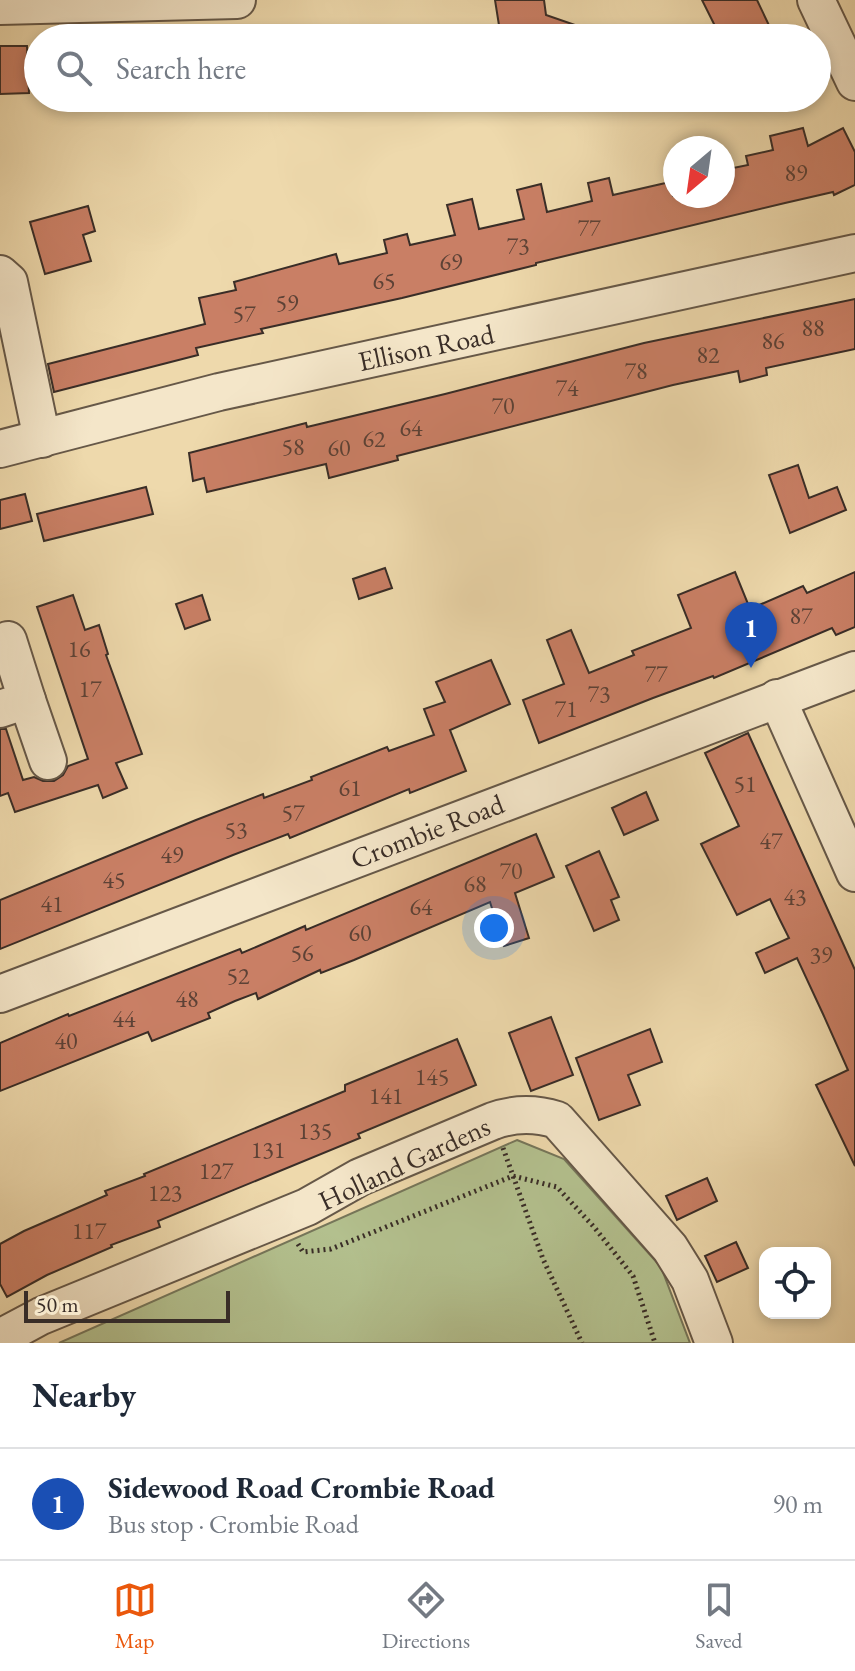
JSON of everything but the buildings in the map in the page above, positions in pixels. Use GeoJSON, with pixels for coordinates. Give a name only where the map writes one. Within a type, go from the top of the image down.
{"type":"FeatureCollection","features":[{"type":"Feature","properties":{"kind":"street"},"geometry":{"type":"LineString","coordinates":[[0,6],[237,0]]}},
{"type":"Feature","properties":{"kind":"street"},"geometry":{"type":"LineString","coordinates":[[816,0],[827,24]]}},
{"type":"Feature","properties":{"kind":"street"},"geometry":{"type":"LineString","coordinates":[[831,32],[855,82]]}},
{"type":"Feature","properties":{"kind":"street","name":"Ellison Road"},"geometry":{"type":"LineString","coordinates":[[0,449],[219,392],[855,253]]}},
{"type":"Feature","properties":{"kind":"street"},"geometry":{"type":"LineString","coordinates":[[0,274],[9,282],[42,439]]}},
{"type":"Feature","properties":{"kind":"street"},"geometry":{"type":"LineString","coordinates":[[8,640],[14,704],[48,761]]}},
{"type":"Feature","properties":{"kind":"street","name":"Crombie Road"},"geometry":{"type":"LineString","coordinates":[[0,994],[855,670]]}},
{"type":"Feature","properties":{"kind":"street"},"geometry":{"type":"LineString","coordinates":[[777,698],[855,873]]}},
{"type":"Feature","properties":{"kind":"street","name":"Holland Gardens"},"geometry":{"type":"LineString","coordinates":[[0,1338],[41,1316],[307,1207],[360,1177],[493,1121],[506,1116],[538,1114],[557,1120],[670,1248],[690,1280],[714,1343]]}},
{"type":"Feature","properties":{"kind":"path"},"geometry":{"type":"LineString","coordinates":[[493,1121],[543,1259],[582,1343]]}},
{"type":"Feature","properties":{"kind":"path"},"geometry":{"type":"LineString","coordinates":[[282,1217],[303,1252],[331,1249],[513,1176],[557,1187],[633,1276],[655,1343]]}},
{"type":"Feature","properties":{"kind":"green space"},"geometry":{"type":"Polygon","coordinates":[[[517,1140],[564,1159],[661,1267],[690,1343],[59,1343],[517,1140]]]}},
{"type":"Feature","properties":{"kind":"place","name":"Sidewood Road Crombie Road"},"geometry":{"type":"Point","coordinates":[751,668]}}]}
